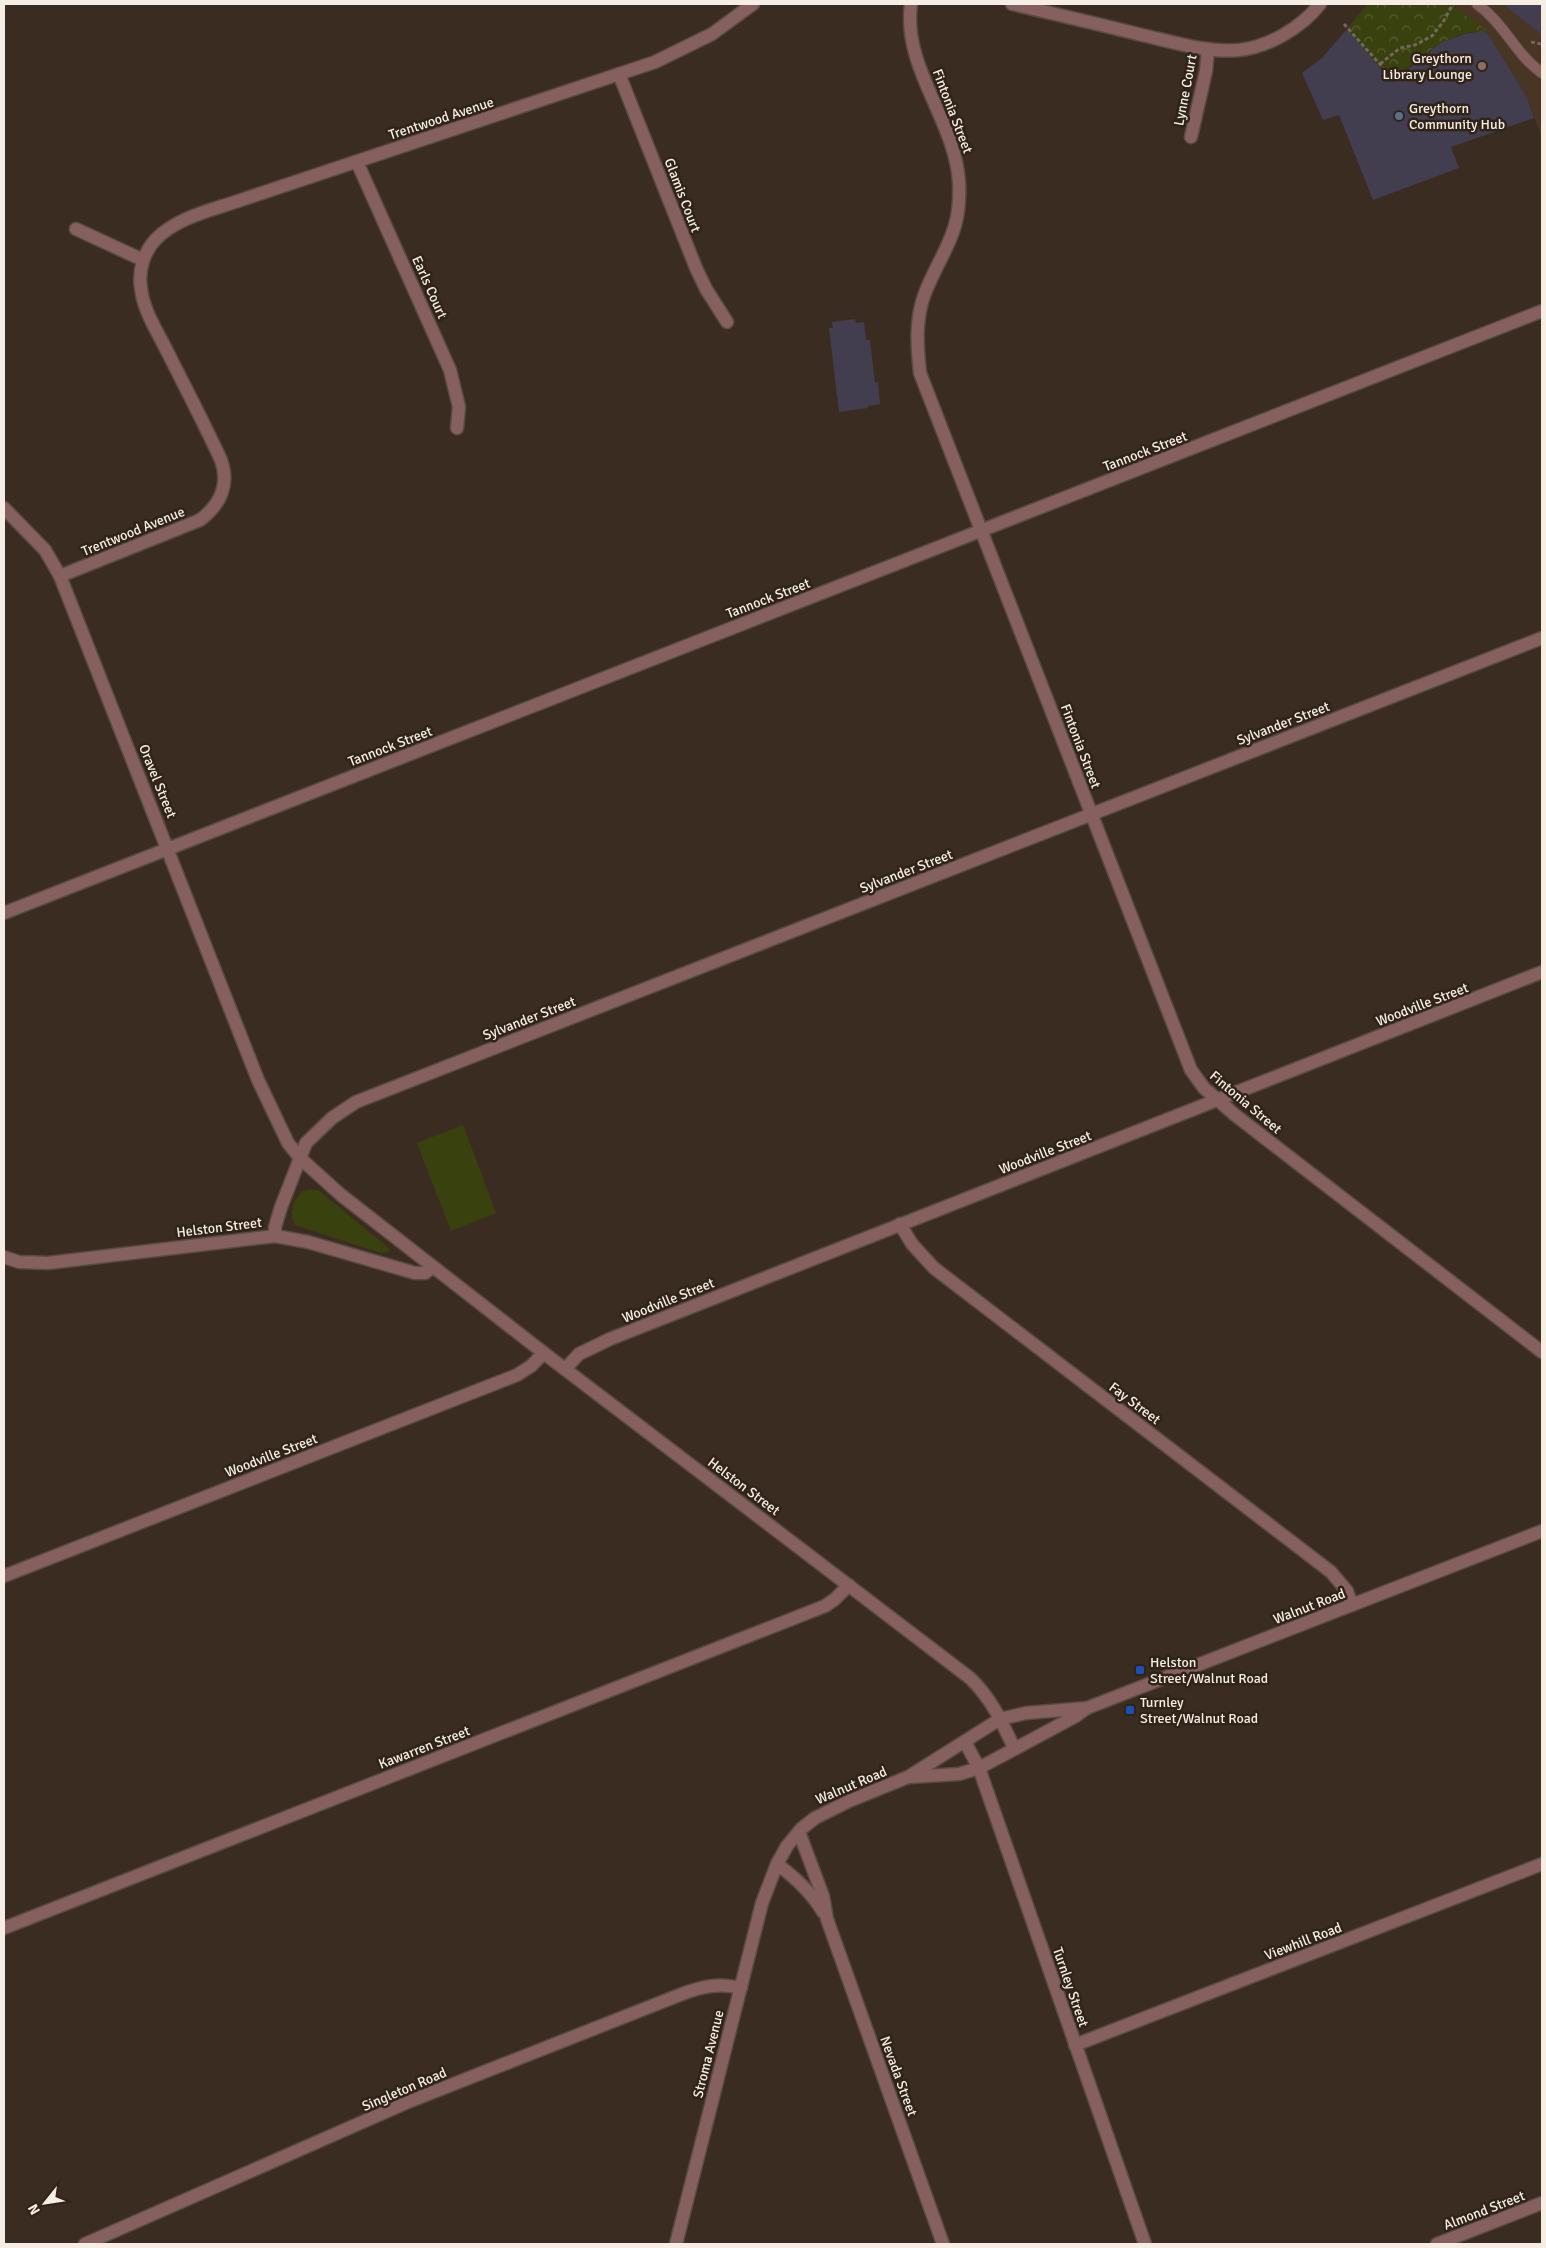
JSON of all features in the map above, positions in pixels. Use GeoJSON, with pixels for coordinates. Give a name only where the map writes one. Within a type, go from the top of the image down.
{"type":"FeatureCollection","features":[{"type":"Feature","properties":{"kind":"street","name":"Trentwood Avenue"},"geometry":{"type":"LineString","coordinates":[[60,576],[200,520],[216,505],[224,484],[225,476],[221,460],[144,303],[140,282],[143,260],[156,240],[164,232],[186,219],[655,62],[694,44],[732,21],[754,4]]}},
{"type":"Feature","properties":{"kind":"street","name":"Fintonia Street"},"geometry":{"type":"LineString","coordinates":[[911,4],[909,17],[913,48],[952,147],[959,182],[960,202],[953,235],[924,294],[920,312],[917,350],[920,372],[1191,1070],[1204,1088],[1217,1100],[1542,1352]]}},
{"type":"Feature","properties":{"kind":"street"},"geometry":{"type":"LineString","coordinates":[[1012,4],[1208,49],[1242,50],[1272,41],[1302,22],[1320,4]]}},
{"type":"Feature","properties":{"kind":"street","name":"Lynne Court"},"geometry":{"type":"LineString","coordinates":[[1191,137],[1206,71],[1208,49]]}},
{"type":"Feature","properties":{"kind":"street","name":"Glamis Court"},"geometry":{"type":"LineString","coordinates":[[619,74],[696,268],[706,289],[727,322]]}},
{"type":"Feature","properties":{"kind":"street","name":"Earls Court"},"geometry":{"type":"LineString","coordinates":[[357,162],[450,370],[459,407],[457,428]]}},
{"type":"Feature","properties":{"kind":"street"},"geometry":{"type":"LineString","coordinates":[[76,229],[143,260]]}},
{"type":"Feature","properties":{"kind":"street","name":"Tannock Street"},"geometry":{"type":"LineString","coordinates":[[4,914],[1542,311]]}},
{"type":"Feature","properties":{"kind":"street","name":"Oravel Street"},"geometry":{"type":"LineString","coordinates":[[4,508],[45,550],[60,576],[258,1080]]}},
{"type":"Feature","properties":{"kind":"street","name":"Sylvander Street"},"geometry":{"type":"LineString","coordinates":[[275,1236],[275,1227],[306,1143],[317,1130],[356,1102],[1542,638]]}},
{"type":"Feature","properties":{"kind":"street","name":"Woodville Street"},"geometry":{"type":"LineString","coordinates":[[565,1369],[579,1354],[601,1342],[1542,972]]}},
{"type":"Feature","properties":{"kind":"street","name":"Helston Street"},"geometry":{"type":"LineString","coordinates":[[258,1080],[278,1126],[300,1158],[341,1195],[544,1353],[970,1678],[982,1690],[1000,1719],[1014,1748]]}},
{"type":"Feature","properties":{"kind":"street","name":"Fay Street"},"geometry":{"type":"LineString","coordinates":[[900,1224],[912,1244],[934,1268],[1331,1572],[1347,1591],[1352,1605]]}},
{"type":"Feature","properties":{"kind":"street","name":"Helston Street"},"geometry":{"type":"LineString","coordinates":[[4,1257],[19,1262],[48,1263],[275,1236],[308,1242],[415,1273],[425,1273],[433,1267]]}},
{"type":"Feature","properties":{"kind":"street","name":"Woodville Street"},"geometry":{"type":"LineString","coordinates":[[4,1576],[517,1375],[531,1366],[544,1353]]}},
{"type":"Feature","properties":{"kind":"street","name":"Walnut Road"},"geometry":{"type":"LineString","coordinates":[[908,1777],[959,1774],[979,1768],[1076,1716],[1087,1708],[1542,1531]]}},
{"type":"Feature","properties":{"kind":"street","name":"Kawarren Street"},"geometry":{"type":"LineString","coordinates":[[4,1928],[824,1606],[835,1600],[849,1585]]}},
{"type":"Feature","properties":{"kind":"street","name":"Walnut Road"},"geometry":{"type":"LineString","coordinates":[[775,1868],[799,1832],[815,1818],[849,1801],[908,1777],[1000,1719],[1026,1713],[1087,1708]]}},
{"type":"Feature","properties":{"kind":"street","name":"Turnley Street"},"geometry":{"type":"LineString","coordinates":[[965,1742],[979,1768],[1145,2244]]}},
{"type":"Feature","properties":{"kind":"street","name":"Nevada Street"},"geometry":{"type":"LineString","coordinates":[[799,1832],[823,1896],[827,1919],[943,2244]]}},
{"type":"Feature","properties":{"kind":"street","name":"Viewhill Road"},"geometry":{"type":"LineString","coordinates":[[1076,2045],[1542,1864]]}},
{"type":"Feature","properties":{"kind":"street","name":"Nevada Street"},"geometry":{"type":"LineString","coordinates":[[775,1868],[796,1878],[808,1890],[827,1919]]}},
{"type":"Feature","properties":{"kind":"street","name":"Stroma Avenue"},"geometry":{"type":"LineString","coordinates":[[676,2244],[762,1904],[775,1868]]}},
{"type":"Feature","properties":{"kind":"street","name":"Singleton Road"},"geometry":{"type":"LineString","coordinates":[[85,2244],[408,2102],[673,1997],[704,1986],[717,1984],[741,1988]]}},
{"type":"Feature","properties":{"kind":"street","name":"Almond Street"},"geometry":{"type":"LineString","coordinates":[[1437,2244],[1542,2203]]}},
{"type":"Feature","properties":{"kind":"lane"},"geometry":{"type":"LineString","coordinates":[[1477,4],[1495,18],[1525,58],[1542,73]]}},
{"type":"Feature","properties":{"kind":"path"},"geometry":{"type":"LineString","coordinates":[[1380,64],[1400,48],[1415,45],[1432,36],[1443,22],[1453,4]]}},
{"type":"Feature","properties":{"kind":"path"},"geometry":{"type":"LineString","coordinates":[[1344,24],[1394,80]]}},
{"type":"Feature","properties":{"kind":"shaded area"},"geometry":{"type":"Polygon","coordinates":[[[1450,4],[1542,4],[1542,138],[1527,97],[1485,29],[1450,4]]]}},
{"type":"Feature","properties":{"kind":"green space"},"geometry":{"type":"Polygon","coordinates":[[[1367,4],[1450,4],[1485,29],[1488,34],[1477,32],[1464,33],[1437,46],[1423,55],[1393,82],[1347,29],[1367,4]]]}},
{"type":"Feature","properties":{"kind":"green space"},"geometry":{"type":"Polygon","coordinates":[[[463,1125],[496,1213],[451,1231],[417,1143],[463,1125]]]}},
{"type":"Feature","properties":{"kind":"green space"},"geometry":{"type":"Polygon","coordinates":[[[318,1190],[390,1250],[381,1253],[295,1225],[292,1216],[294,1203],[302,1191],[318,1190]]]}},
{"type":"Feature","properties":{"kind":"building"},"geometry":{"type":"Polygon","coordinates":[[[1503,4],[1542,4],[1542,35],[1503,4]]]}},
{"type":"Feature","properties":{"kind":"building","name":"Greythorn Community Hub"},"geometry":{"type":"Polygon","coordinates":[[[1347,29],[1392,82],[1441,43],[1464,34],[1483,31],[1488,34],[1527,97],[1534,118],[1451,147],[1459,168],[1373,200],[1339,115],[1323,120],[1302,73],[1322,58],[1347,29]]]}},
{"type":"Feature","properties":{"kind":"building"},"geometry":{"type":"Polygon","coordinates":[[[855,319],[856,323],[864,322],[866,340],[870,340],[875,383],[878,382],[880,404],[868,406],[868,408],[839,412],[829,328],[833,328],[832,322],[855,319]]]}},
{"type":"Feature","properties":{"kind":"place","name":"Greythorn Library Lounge"},"geometry":{"type":"Point","coordinates":[1482,66]}},
{"type":"Feature","properties":{"kind":"place","name":"Greythorn Community Hub"},"geometry":{"type":"Point","coordinates":[1399,116]}},
{"type":"Feature","properties":{"kind":"place","name":"Helston Street/Walnut Road"},"geometry":{"type":"Point","coordinates":[1140,1670]}},
{"type":"Feature","properties":{"kind":"place","name":"Turnley Street/Walnut Road"},"geometry":{"type":"Point","coordinates":[1130,1710]}}]}
